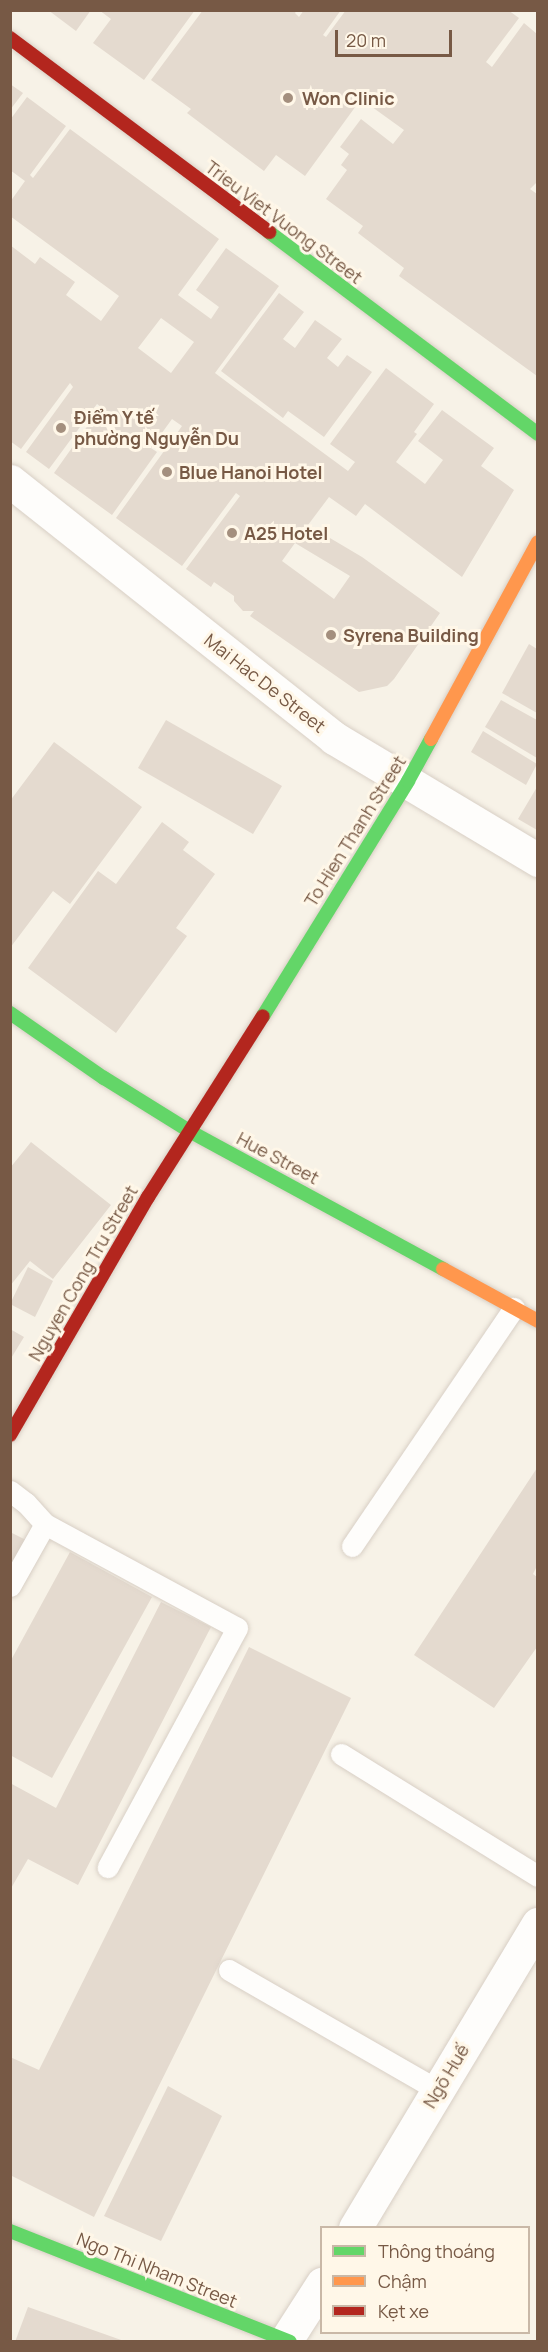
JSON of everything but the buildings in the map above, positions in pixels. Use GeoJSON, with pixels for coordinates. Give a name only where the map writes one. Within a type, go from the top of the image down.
{"type":"FeatureCollection","features":[{"type":"Feature","properties":{"kind":"street","name":"Trieu Viet Vuong Street"},"geometry":{"type":"LineString","coordinates":[[10,38],[537,434]]}},
{"type":"Feature","properties":{"kind":"street","name":"Mai Hac De Street"},"geometry":{"type":"LineString","coordinates":[[10,481],[334,738],[537,860]]}},
{"type":"Feature","properties":{"kind":"street","name":"To Hien Thanh Street"},"geometry":{"type":"LineString","coordinates":[[192,1132],[408,781],[537,542]]}},
{"type":"Feature","properties":{"kind":"street","name":"Hue Street"},"geometry":{"type":"LineString","coordinates":[[10,1013],[104,1078],[192,1132],[537,1321]]}},
{"type":"Feature","properties":{"kind":"street","name":"Nguyen Cong Tru Street"},"geometry":{"type":"LineString","coordinates":[[10,1435],[148,1197],[192,1132]]}},
{"type":"Feature","properties":{"kind":"street","name":"Ngõ Huế"},"geometry":{"type":"LineString","coordinates":[[356,2226],[537,1924]]}},
{"type":"Feature","properties":{"kind":"street","name":"Ngo Thi Nham Street"},"geometry":{"type":"LineString","coordinates":[[10,2231],[288,2341]]}},
{"type":"Feature","properties":{"kind":"street"},"geometry":{"type":"LineString","coordinates":[[288,2341],[320,2286]]}},
{"type":"Feature","properties":{"kind":"lane"},"geometry":{"type":"LineString","coordinates":[[352,1546],[514,1308]]}},
{"type":"Feature","properties":{"kind":"lane"},"geometry":{"type":"LineString","coordinates":[[10,1491],[26,1503],[45,1524],[237,1628],[108,1867]]}},
{"type":"Feature","properties":{"kind":"lane"},"geometry":{"type":"LineString","coordinates":[[10,1586],[45,1524]]}},
{"type":"Feature","properties":{"kind":"lane"},"geometry":{"type":"LineString","coordinates":[[341,1754],[537,1876]]}},
{"type":"Feature","properties":{"kind":"lane"},"geometry":{"type":"LineString","coordinates":[[229,1970],[438,2090]]}},
{"type":"Feature","properties":{"kind":"traffic: fast"},"geometry":{"type":"LineString","coordinates":[[269,232],[538,434]]}},
{"type":"Feature","properties":{"kind":"traffic: fast"},"geometry":{"type":"LineString","coordinates":[[263,1016],[408,781],[431,739]]}},
{"type":"Feature","properties":{"kind":"traffic: fast"},"geometry":{"type":"LineString","coordinates":[[10,1013],[104,1078],[191,1132],[443,1269]]}},
{"type":"Feature","properties":{"kind":"traffic: fast"},"geometry":{"type":"LineString","coordinates":[[10,2231],[290,2342]]}},
{"type":"Feature","properties":{"kind":"traffic: slow"},"geometry":{"type":"LineString","coordinates":[[431,739],[538,542]]}},
{"type":"Feature","properties":{"kind":"traffic: slow"},"geometry":{"type":"LineString","coordinates":[[443,1269],[538,1321]]}},
{"type":"Feature","properties":{"kind":"traffic: jam"},"geometry":{"type":"LineString","coordinates":[[10,38],[269,232]]}},
{"type":"Feature","properties":{"kind":"traffic: jam"},"geometry":{"type":"LineString","coordinates":[[10,1435],[148,1197],[263,1016]]}},
{"type":"Feature","properties":{"kind":"place","name":"Won Clinic"},"geometry":{"type":"Point","coordinates":[288,98]}},
{"type":"Feature","properties":{"kind":"place","name":"Điểm Y tế phường Nguyễn Du"},"geometry":{"type":"Point","coordinates":[61,428]}},
{"type":"Feature","properties":{"kind":"place","name":"Blue Hanoi Hotel"},"geometry":{"type":"Point","coordinates":[167,472]}},
{"type":"Feature","properties":{"kind":"place","name":"A25 Hotel"},"geometry":{"type":"Point","coordinates":[232,533]}},
{"type":"Feature","properties":{"kind":"place","name":"Syrena Building"},"geometry":{"type":"Point","coordinates":[331,635]}}]}
